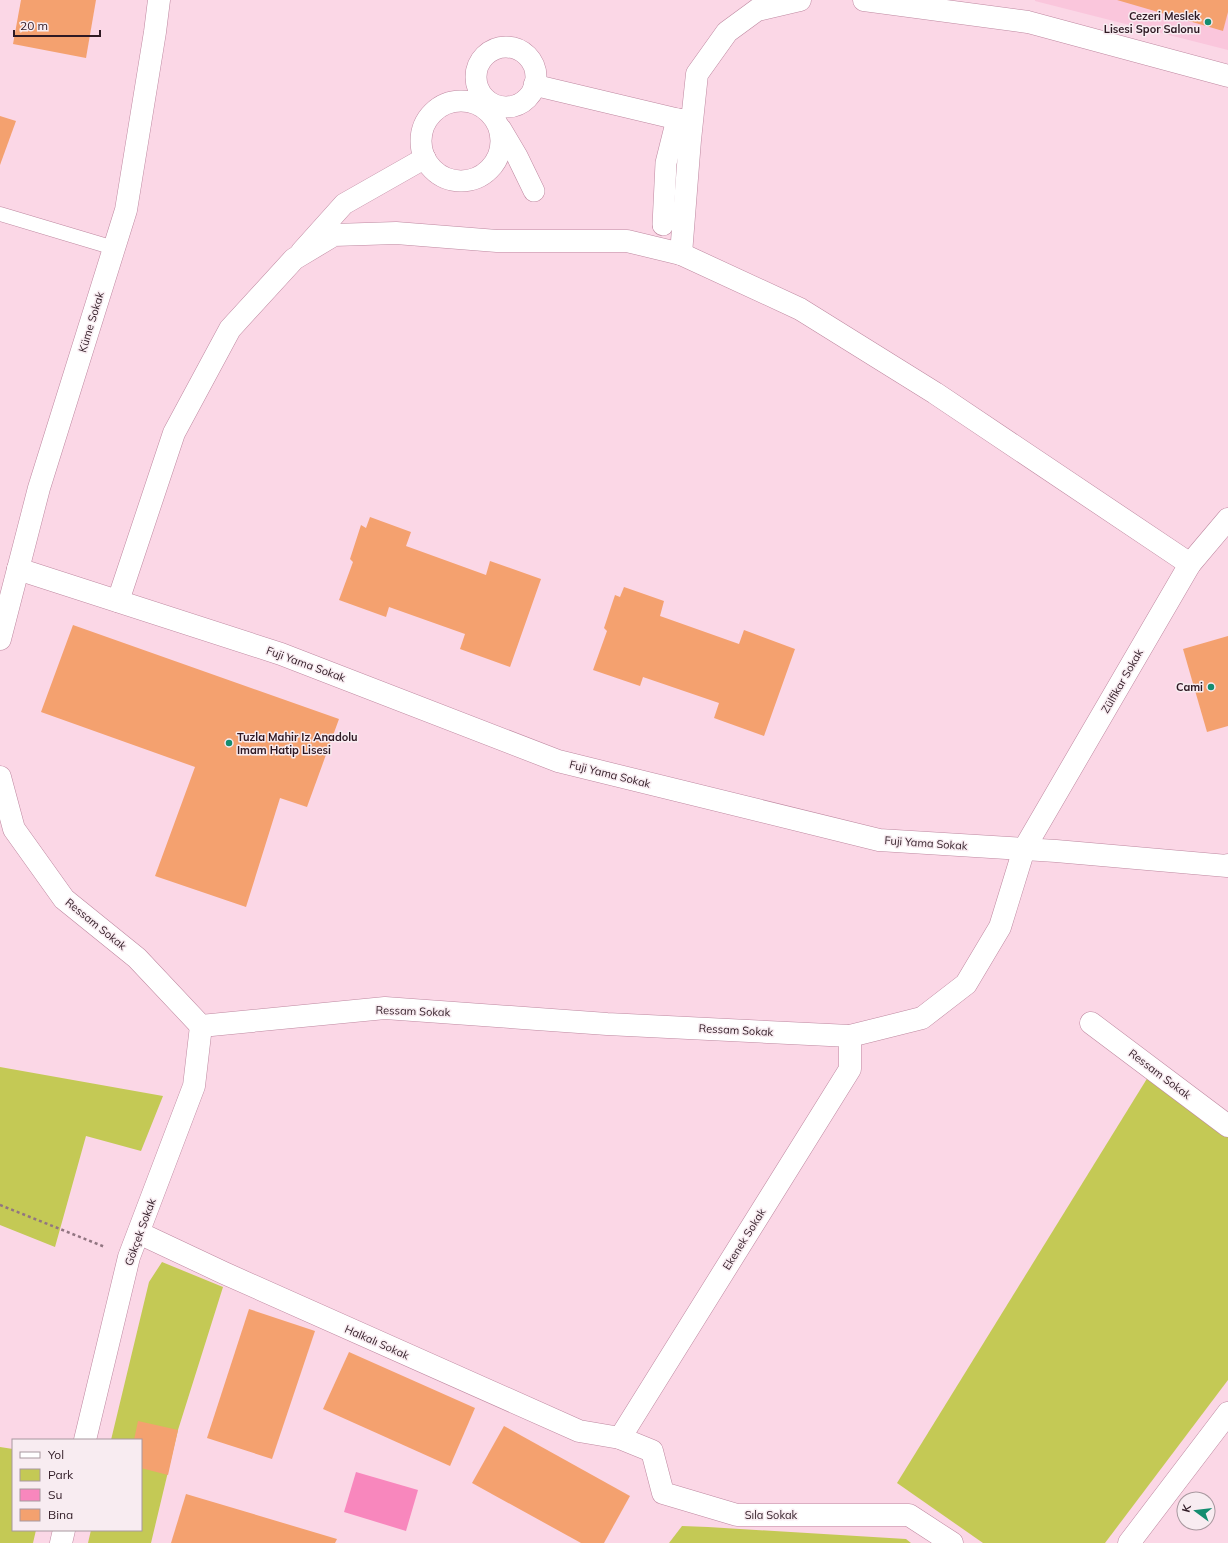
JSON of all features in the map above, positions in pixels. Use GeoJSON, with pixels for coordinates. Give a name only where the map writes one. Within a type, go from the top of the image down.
{"type":"FeatureCollection","features":[{"type":"Feature","properties":{"kind":"street","name":"Küme Sokak"},"geometry":{"type":"LineString","coordinates":[[0,639],[39,488],[126,210],[159,0]]}},
{"type":"Feature","properties":{"kind":"street"},"geometry":{"type":"LineString","coordinates":[[663,225],[666,164],[684,120],[697,74],[727,32],[757,10],[800,0]]}},
{"type":"Feature","properties":{"kind":"street"},"geometry":{"type":"LineString","coordinates":[[864,0],[1028,22],[1228,76]]}},
{"type":"Feature","properties":{"kind":"street"},"geometry":{"type":"LineString","coordinates":[[501,48],[511,48],[520,51],[528,57],[533,65],[536,75],[530,94],[524,101],[506,107],[487,101],[477,84],[476,74],[478,65],[491,51],[501,48]]}},
{"type":"Feature","properties":{"kind":"street"},"geometry":{"type":"LineString","coordinates":[[534,85],[684,120]]}},
{"type":"Feature","properties":{"kind":"street"},"geometry":{"type":"LineString","coordinates":[[506,107],[500,130],[501,144],[498,156],[491,168],[481,176],[469,181],[456,181],[443,177],[433,169],[425,158],[422,146],[422,132],[427,120],[436,110],[447,103],[460,100],[473,102],[485,109],[494,118],[500,130],[517,156],[534,191]]}},
{"type":"Feature","properties":{"kind":"street"},"geometry":{"type":"LineString","coordinates":[[681,254],[684,120]]}},
{"type":"Feature","properties":{"kind":"street"},"geometry":{"type":"LineString","coordinates":[[118,601],[174,433],[230,329],[344,204],[425,158]]}},
{"type":"Feature","properties":{"kind":"street"},"geometry":{"type":"LineString","coordinates":[[294,260],[334,235],[396,233],[496,241],[627,241],[681,254],[800,309],[935,393],[1190,564]]}},
{"type":"Feature","properties":{"kind":"street","name":"Zülfikar Sokak"},"geometry":{"type":"LineString","coordinates":[[850,1036],[922,1018],[966,984],[1000,927],[1024,849],[1190,564],[1228,519]]}},
{"type":"Feature","properties":{"kind":"street","name":"Fuji Yama Sokak"},"geometry":{"type":"LineString","coordinates":[[18,569],[281,654],[558,761],[879,840],[1024,849],[1228,866]]}},
{"type":"Feature","properties":{"kind":"street"},"geometry":{"type":"LineString","coordinates":[[0,777],[7,830]]}},
{"type":"Feature","properties":{"kind":"street","name":"Ressam Sokak"},"geometry":{"type":"LineString","coordinates":[[7,830],[64,899],[137,958],[201,1026],[385,1008],[607,1024],[850,1036]]}},
{"type":"Feature","properties":{"kind":"street","name":"Ressam Sokak"},"geometry":{"type":"LineString","coordinates":[[1091,1023],[1228,1126]]}},
{"type":"Feature","properties":{"kind":"street","name":"Gökçek Sokak"},"geometry":{"type":"LineString","coordinates":[[85,1439],[129,1257],[194,1086],[201,1026]]}},
{"type":"Feature","properties":{"kind":"street","name":"Ekenek Sokak"},"geometry":{"type":"LineString","coordinates":[[620,1438],[850,1070],[850,1036]]}},
{"type":"Feature","properties":{"kind":"street","name":"Halkalı Sokak"},"geometry":{"type":"LineString","coordinates":[[139,1234],[579,1431],[620,1438]]}},
{"type":"Feature","properties":{"kind":"street"},"geometry":{"type":"LineString","coordinates":[[1129,1543],[1228,1413]]}},
{"type":"Feature","properties":{"kind":"street","name":"Sıla Sokak"},"geometry":{"type":"LineString","coordinates":[[620,1438],[652,1451],[663,1493],[737,1515],[909,1515],[952,1543]]}},
{"type":"Feature","properties":{"kind":"street"},"geometry":{"type":"LineString","coordinates":[[61,1543],[64,1531]]}},
{"type":"Feature","properties":{"kind":"lane"},"geometry":{"type":"LineString","coordinates":[[0,214],[114,248]]}},
{"type":"Feature","properties":{"kind":"path"},"geometry":{"type":"LineString","coordinates":[[0,1204],[129,1257]]}},
{"type":"Feature","properties":{"kind":"shaded area"},"geometry":{"type":"Polygon","coordinates":[[[1228,0],[1228,50],[1035,1],[1228,0]]]}},
{"type":"Feature","properties":{"kind":"green space"},"geometry":{"type":"Polygon","coordinates":[[[0,1067],[163,1096],[141,1151],[86,1136],[55,1247],[0,1225],[0,1067]]]}},
{"type":"Feature","properties":{"kind":"green space"},"geometry":{"type":"Polygon","coordinates":[[[1148,1077],[1228,1136],[1228,1380],[1105,1543],[983,1543],[897,1483],[1148,1077]]]}},
{"type":"Feature","properties":{"kind":"green space"},"geometry":{"type":"Polygon","coordinates":[[[162,1262],[223,1287],[178,1430],[151,1543],[88,1543],[91,1531],[142,1531],[142,1439],[111,1439],[149,1282],[162,1262]]]}},
{"type":"Feature","properties":{"kind":"green space"},"geometry":{"type":"Polygon","coordinates":[[[0,1447],[12,1449],[12,1531],[36,1531],[33,1543],[0,1543],[0,1447]]]}},
{"type":"Feature","properties":{"kind":"green space"},"geometry":{"type":"Polygon","coordinates":[[[682,1526],[906,1539],[911,1543],[669,1543],[682,1526]]]}},
{"type":"Feature","properties":{"kind":"water"},"geometry":{"type":"Polygon","coordinates":[[[356,1472],[418,1490],[406,1531],[344,1512],[356,1472]]]}},
{"type":"Feature","properties":{"kind":"building"},"geometry":{"type":"Polygon","coordinates":[[[21,0],[96,0],[86,58],[13,44],[21,0]]]}},
{"type":"Feature","properties":{"kind":"building","name":"Cezeri Meslek Lisesi Spor Salonu"},"geometry":{"type":"Polygon","coordinates":[[[1117,0],[1228,0],[1228,12],[1223,31],[1117,0]]]}},
{"type":"Feature","properties":{"kind":"building"},"geometry":{"type":"Polygon","coordinates":[[[0,116],[16,121],[0,165],[0,116]]]}},
{"type":"Feature","properties":{"kind":"building"},"geometry":{"type":"Polygon","coordinates":[[[370,517],[411,532],[406,546],[486,575],[490,561],[541,579],[510,667],[460,649],[465,634],[389,607],[386,617],[339,600],[353,562],[350,559],[361,525],[366,528],[370,517]]]}},
{"type":"Feature","properties":{"kind":"building"},"geometry":{"type":"Polygon","coordinates":[[[624,587],[664,601],[660,616],[739,644],[744,630],[795,649],[764,736],[714,718],[719,703],[643,677],[640,686],[593,670],[607,631],[604,628],[615,595],[620,597],[624,587]]]}},
{"type":"Feature","properties":{"kind":"building","name":"Tuzla Mahir Iz Anadolu Imam Hatip Lisesi"},"geometry":{"type":"Polygon","coordinates":[[[73,625],[339,719],[307,807],[280,798],[246,907],[155,876],[195,767],[41,712],[73,625]]]}},
{"type":"Feature","properties":{"kind":"building","name":"Cami"},"geometry":{"type":"Polygon","coordinates":[[[1228,636],[1228,726],[1207,732],[1183,649],[1228,636]]]}},
{"type":"Feature","properties":{"kind":"building"},"geometry":{"type":"Polygon","coordinates":[[[249,1309],[315,1331],[272,1459],[207,1438],[249,1309]]]}},
{"type":"Feature","properties":{"kind":"building"},"geometry":{"type":"Polygon","coordinates":[[[349,1352],[475,1408],[450,1466],[323,1409],[349,1352]]]}},
{"type":"Feature","properties":{"kind":"building"},"geometry":{"type":"Polygon","coordinates":[[[138,1421],[178,1430],[168,1475],[142,1468],[142,1439],[134,1439],[138,1421]]]}},
{"type":"Feature","properties":{"kind":"building"},"geometry":{"type":"Polygon","coordinates":[[[504,1426],[630,1496],[604,1543],[581,1543],[472,1483],[504,1426]]]}},
{"type":"Feature","properties":{"kind":"building"},"geometry":{"type":"Polygon","coordinates":[[[186,1494],[337,1539],[335,1543],[171,1543],[186,1494]]]}},
{"type":"Feature","properties":{"kind":"place","name":"Cezeri Meslek Lisesi Spor Salonu"},"geometry":{"type":"Point","coordinates":[1208,22]}},
{"type":"Feature","properties":{"kind":"place","name":"Cami"},"geometry":{"type":"Point","coordinates":[1211,687]}},
{"type":"Feature","properties":{"kind":"place","name":"Tuzla Mahir Iz Anadolu Imam Hatip Lisesi"},"geometry":{"type":"Point","coordinates":[229,743]}}]}
